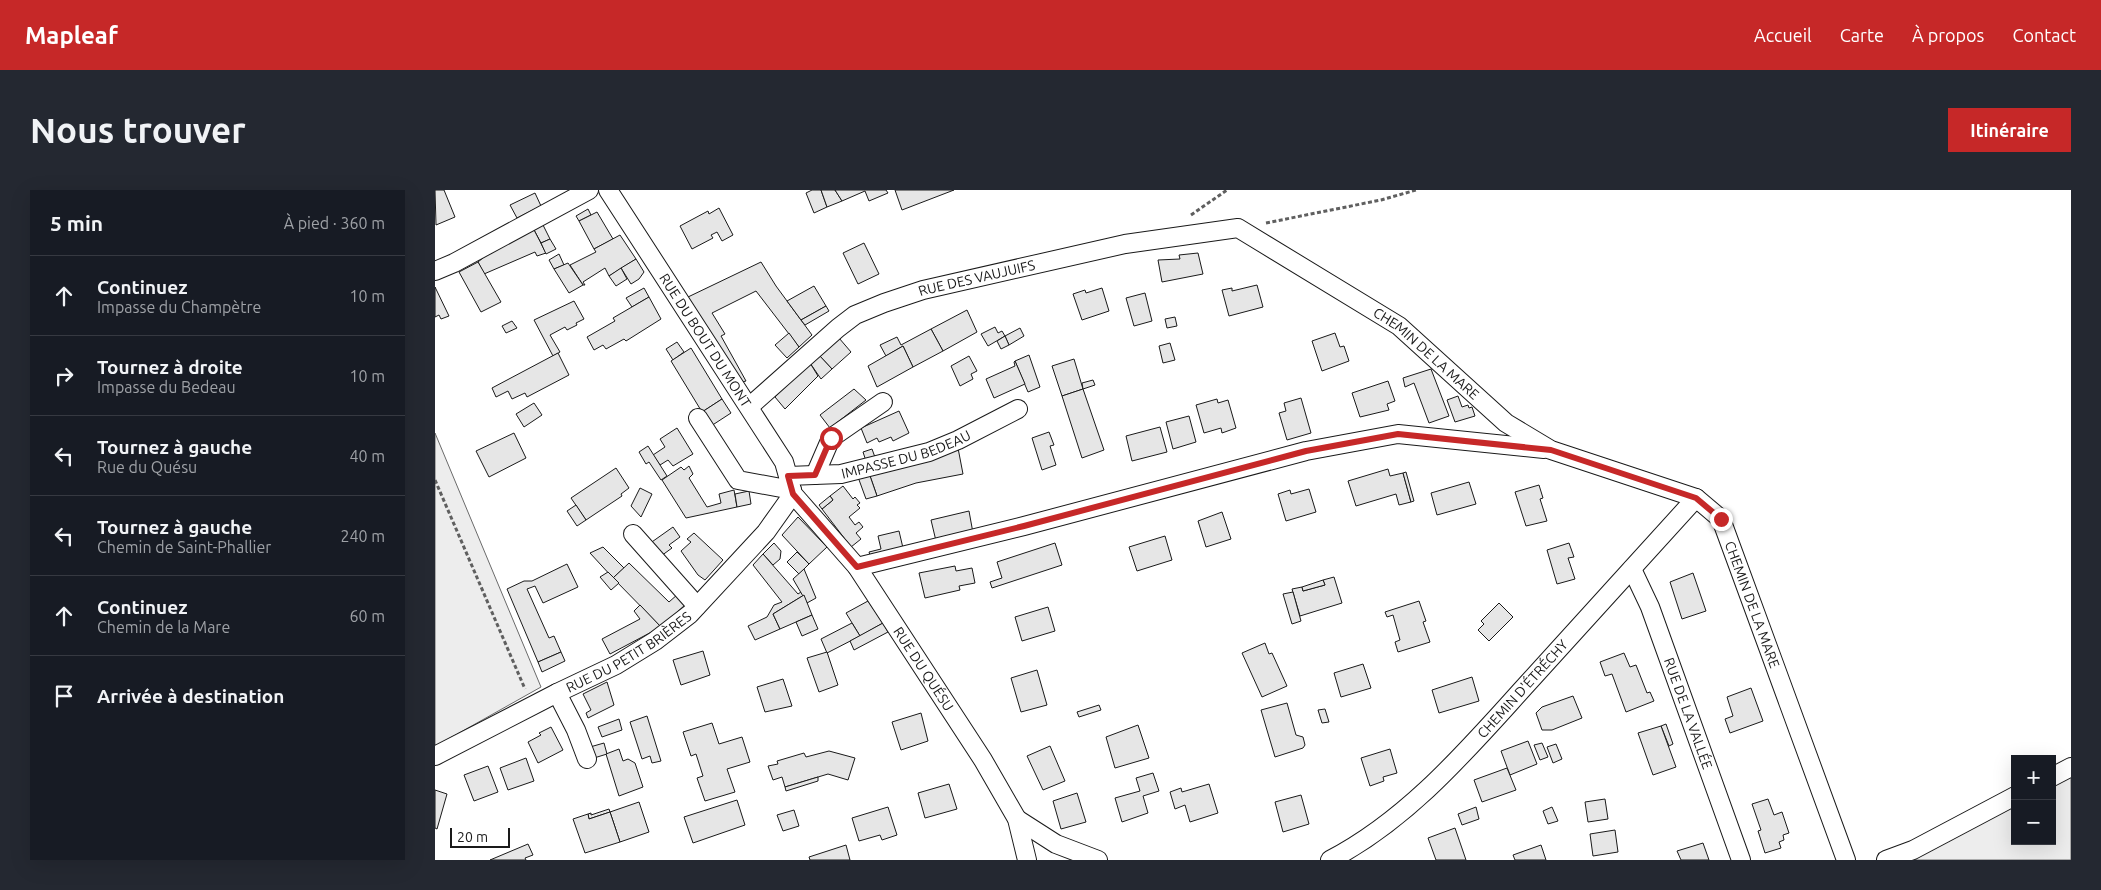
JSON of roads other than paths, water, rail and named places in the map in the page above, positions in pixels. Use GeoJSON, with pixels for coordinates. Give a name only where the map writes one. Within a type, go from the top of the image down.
{"type":"FeatureCollection","features":[{"type":"Feature","properties":{"kind":"street"},"geometry":{"type":"LineString","coordinates":[[435,271],[454,264],[589,190]]}},
{"type":"Feature","properties":{"kind":"street","name":"RUE DU BOUT DU MONT"},"geometry":{"type":"LineString","coordinates":[[608,190],[784,462],[791,487]]}},
{"type":"Feature","properties":{"kind":"street","name":"RUE DES VAUJUIFS"},"geometry":{"type":"LineString","coordinates":[[749,407],[838,328],[855,315],[877,306],[923,290],[1125,244],[1238,228]]}},
{"type":"Feature","properties":{"kind":"street","name":"CHEMIN DE LA MARE"},"geometry":{"type":"LineString","coordinates":[[1238,228],[1399,326],[1505,423],[1551,450],[1696,498],[1721,519],[1846,860]]}},
{"type":"Feature","properties":{"kind":"street"},"geometry":{"type":"LineString","coordinates":[[815,475],[831,438],[883,402]]}},
{"type":"Feature","properties":{"kind":"street","name":"IMPASSE DU BEDEAU"},"geometry":{"type":"LineString","coordinates":[[698,418],[738,480],[791,487],[815,475],[858,471],[929,452],[958,440],[1018,409]]}},
{"type":"Feature","properties":{"kind":"street"},"geometry":{"type":"LineString","coordinates":[[857,567],[1024,526],[1306,451],[1398,434],[1551,450]]}},
{"type":"Feature","properties":{"kind":"street","name":"RUE DU QUÉSU"},"geometry":{"type":"LineString","coordinates":[[791,487],[857,567],[978,752],[1017,820],[1027,860]]}},
{"type":"Feature","properties":{"kind":"street","name":"RUE DU PETIT BRIÈRES"},"geometry":{"type":"LineString","coordinates":[[435,756],[616,665],[655,641],[697,606],[766,532],[791,487]]}},
{"type":"Feature","properties":{"kind":"street","name":"CHEMIN D'ÉTRÉCHY"},"geometry":{"type":"LineString","coordinates":[[1330,860],[1391,822],[1447,771],[1696,498]]}},
{"type":"Feature","properties":{"kind":"street","name":"RUE DU PETIT BRIÈRES"},"geometry":{"type":"LineString","coordinates":[[633,534],[697,606]]}},
{"type":"Feature","properties":{"kind":"street","name":"RUE DE LA VALLÉE"},"geometry":{"type":"LineString","coordinates":[[1632,569],[1650,607],[1741,860]]}},
{"type":"Feature","properties":{"kind":"street","name":"RUE DU PETIT BRIÈRES"},"geometry":{"type":"LineString","coordinates":[[557,693],[577,730],[587,759]]}},
{"type":"Feature","properties":{"kind":"street"},"geometry":{"type":"LineString","coordinates":[[2056,775],[2071,767]]}},
{"type":"Feature","properties":{"kind":"street"},"geometry":{"type":"LineString","coordinates":[[1887,860],[1913,850],[2011,798]]}},
{"type":"Feature","properties":{"kind":"street"},"geometry":{"type":"LineString","coordinates":[[1017,820],[1056,844],[1098,860]]}}]}
